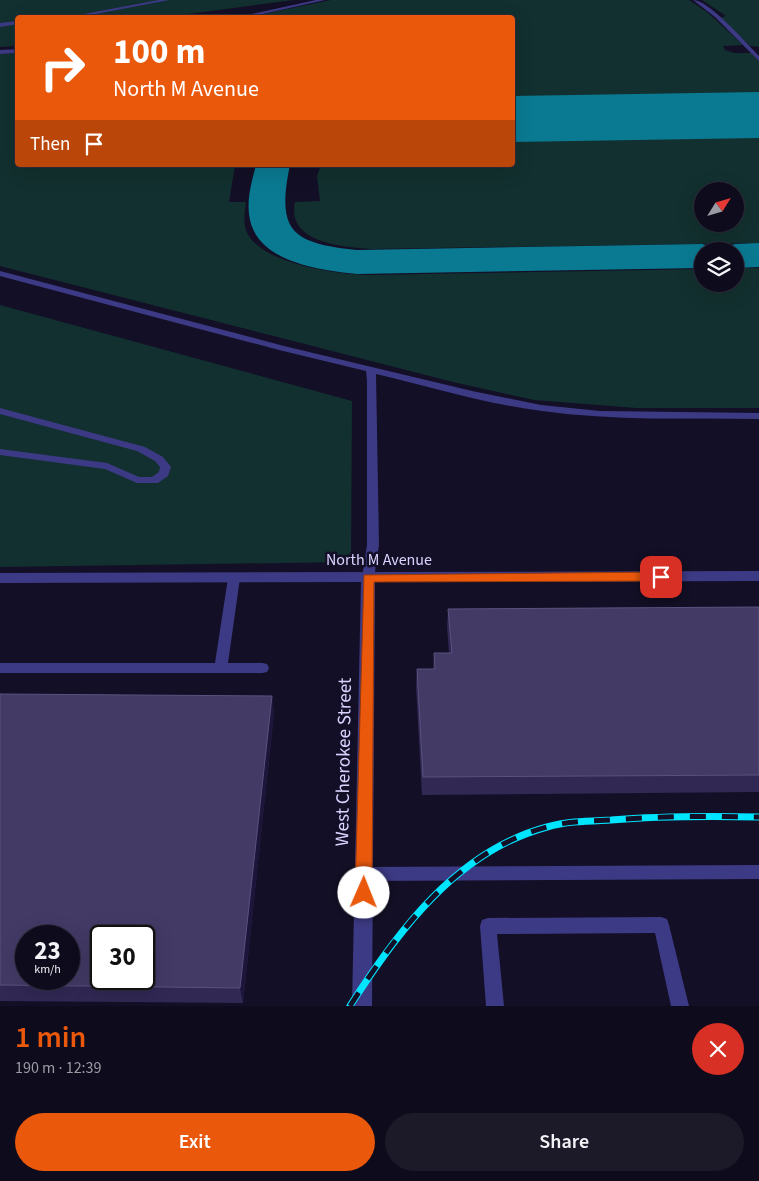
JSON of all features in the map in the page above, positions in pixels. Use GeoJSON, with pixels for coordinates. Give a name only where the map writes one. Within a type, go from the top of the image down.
{"type":"FeatureCollection","features":[{"type":"Feature","properties":{"kind":"street","name":"North M Avenue"},"geometry":{"type":"LineString","coordinates":[[0,578],[759,576]]}},
{"type":"Feature","properties":{"kind":"street","name":"West Cherokee Street"},"geometry":{"type":"LineString","coordinates":[[362,1006],[368,578]]}},
{"type":"Feature","properties":{"kind":"lane"},"geometry":{"type":"LineString","coordinates":[[81,15],[167,0]]}},
{"type":"Feature","properties":{"kind":"lane"},"geometry":{"type":"LineString","coordinates":[[250,15],[323,0]]}},
{"type":"Feature","properties":{"kind":"lane"},"geometry":{"type":"LineString","coordinates":[[695,0],[717,16],[759,59]]}},
{"type":"Feature","properties":{"kind":"lane"},"geometry":{"type":"LineString","coordinates":[[0,25],[15,22]]}},
{"type":"Feature","properties":{"kind":"lane"},"geometry":{"type":"LineString","coordinates":[[0,52],[15,51]]}},
{"type":"Feature","properties":{"kind":"lane"},"geometry":{"type":"LineString","coordinates":[[0,273],[370,369],[472,394],[541,408],[600,414],[759,416]]}},
{"type":"Feature","properties":{"kind":"lane"},"geometry":{"type":"LineString","coordinates":[[368,578],[373,545],[370,369]]}},
{"type":"Feature","properties":{"kind":"lane"},"geometry":{"type":"LineString","coordinates":[[0,412],[141,450],[159,459],[166,467],[164,474],[154,481],[137,480],[107,466],[0,452]]}},
{"type":"Feature","properties":{"kind":"lane"},"geometry":{"type":"LineString","coordinates":[[221,668],[234,578]]}},
{"type":"Feature","properties":{"kind":"lane"},"geometry":{"type":"LineString","coordinates":[[0,668],[262,668]]}},
{"type":"Feature","properties":{"kind":"lane"},"geometry":{"type":"LineString","coordinates":[[364,874],[759,872]]}},
{"type":"Feature","properties":{"kind":"lane"},"geometry":{"type":"LineString","coordinates":[[495,1006],[488,926],[661,925],[680,1006]]}},
{"type":"Feature","properties":{"kind":"green space"},"geometry":{"type":"Polygon","coordinates":[[[0,0],[293,0],[181,15],[15,15],[15,46],[0,47],[0,0]]]}},
{"type":"Feature","properties":{"kind":"green space"},"geometry":{"type":"Polygon","coordinates":[[[331,0],[689,0],[707,12],[743,45],[723,46],[725,50],[734,53],[751,53],[759,61],[759,96],[515,100],[515,15],[259,15],[331,0]]]}},
{"type":"Feature","properties":{"kind":"green space"},"geometry":{"type":"Polygon","coordinates":[[[702,0],[759,0],[759,47],[750,46],[720,18],[726,16],[702,0]]]}},
{"type":"Feature","properties":{"kind":"green space"},"geometry":{"type":"Polygon","coordinates":[[[15,53],[15,167],[235,167],[229,202],[246,202],[245,227],[253,241],[265,251],[299,264],[336,272],[366,275],[694,269],[694,292],[744,292],[744,268],[759,268],[759,408],[636,408],[534,400],[453,382],[0,266],[0,54],[15,53]]]}},
{"type":"Feature","properties":{"kind":"green space"},"geometry":{"type":"Polygon","coordinates":[[[759,136],[759,243],[694,242],[694,244],[371,249],[346,247],[319,240],[299,226],[295,216],[295,202],[320,201],[317,176],[320,167],[515,167],[515,139],[759,136]]]}},
{"type":"Feature","properties":{"kind":"green space"},"geometry":{"type":"Polygon","coordinates":[[[0,305],[352,401],[351,562],[0,567],[0,305]]]}},
{"type":"Feature","properties":{"kind":"building"},"geometry":{"type":"Polygon","coordinates":[[[759,607],[759,775],[423,777],[417,669],[435,669],[434,653],[452,653],[448,609],[759,607]]]}},
{"type":"Feature","properties":{"kind":"building"},"geometry":{"type":"Polygon","coordinates":[[[0,694],[272,696],[240,988],[155,987],[155,925],[90,925],[90,986],[80,986],[80,925],[15,925],[15,985],[0,985],[0,694]]]}},
{"type":"Feature","properties":{"kind":"taxiway"},"geometry":{"type":"LineString","coordinates":[[273,167],[267,206],[267,215],[272,230],[278,238],[299,250],[323,257],[357,262],[694,256]]}},
{"type":"Feature","properties":{"kind":"taxiway"},"geometry":{"type":"LineString","coordinates":[[744,256],[759,255]]}},
{"type":"Feature","properties":{"kind":"runway"},"geometry":{"type":"LineString","coordinates":[[515,119],[759,115]]}},
{"type":"Feature","properties":{"kind":"railway"},"geometry":{"type":"LineString","coordinates":[[350,1006],[388,950],[432,898],[485,855],[515,839],[547,827],[579,822],[666,817],[759,817]]}},
{"type":"Feature","properties":{"kind":"route"},"geometry":{"type":"LineString","coordinates":[[364,893],[368,578],[661,577]]}}]}
